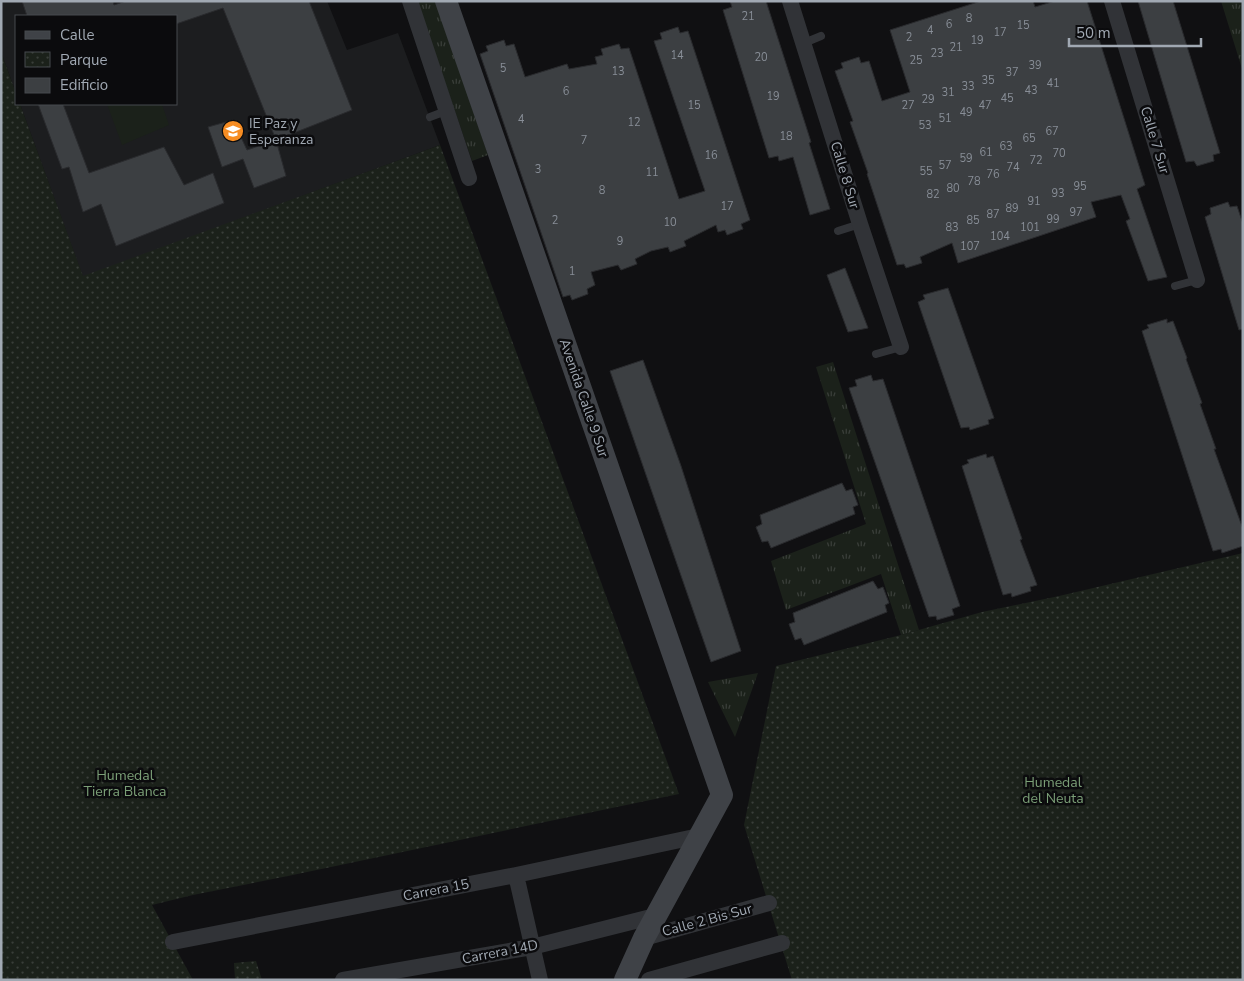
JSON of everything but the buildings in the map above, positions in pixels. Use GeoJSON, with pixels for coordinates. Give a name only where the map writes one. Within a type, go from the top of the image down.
{"type":"FeatureCollection","features":[{"type":"Feature","properties":{"kind":"street"},"geometry":{"type":"LineString","coordinates":[[410,1],[469,178]]}},
{"type":"Feature","properties":{"kind":"street","name":"Avenida Calle 9 Sur"},"geometry":{"type":"LineString","coordinates":[[446,1],[722,794],[699,836]]}},
{"type":"Feature","properties":{"kind":"street","name":"Calle 8 Sur"},"geometry":{"type":"LineString","coordinates":[[790,1],[901,347]]}},
{"type":"Feature","properties":{"kind":"street","name":"Calle 7 Sur"},"geometry":{"type":"LineString","coordinates":[[1112,1],[1197,280]]}},
{"type":"Feature","properties":{"kind":"street"},"geometry":{"type":"LineString","coordinates":[[625,980],[655,916],[699,836]]}},
{"type":"Feature","properties":{"kind":"street","name":"Carrera 15"},"geometry":{"type":"LineString","coordinates":[[173,942],[516,875],[699,836]]}},
{"type":"Feature","properties":{"kind":"street"},"geometry":{"type":"LineString","coordinates":[[516,875],[540,980]]}},
{"type":"Feature","properties":{"kind":"street","name":"Calle 2 Bis Sur"},"geometry":{"type":"LineString","coordinates":[[644,938],[769,903]]}},
{"type":"Feature","properties":{"kind":"street","name":"Carrera 14D"},"geometry":{"type":"LineString","coordinates":[[343,980],[532,947],[655,916]]}},
{"type":"Feature","properties":{"kind":"street"},"geometry":{"type":"LineString","coordinates":[[650,980],[782,943]]}},
{"type":"Feature","properties":{"kind":"lane"},"geometry":{"type":"LineString","coordinates":[[804,43],[821,36]]}},
{"type":"Feature","properties":{"kind":"lane"},"geometry":{"type":"LineString","coordinates":[[430,117],[446,111]]}},
{"type":"Feature","properties":{"kind":"lane"},"geometry":{"type":"LineString","coordinates":[[838,231],[860,224]]}},
{"type":"Feature","properties":{"kind":"lane"},"geometry":{"type":"LineString","coordinates":[[1176,286],[1197,280]]}},
{"type":"Feature","properties":{"kind":"lane"},"geometry":{"type":"LineString","coordinates":[[876,354],[901,347]]}},
{"type":"Feature","properties":{"kind":"shaded area","name":"IE Paz y Esperanza"},"geometry":{"type":"Polygon","coordinates":[[[1,1],[327,1],[347,50],[398,33],[440,145],[83,277],[20,105],[178,105],[178,15],[15,15],[15,90],[1,52],[1,1]]]}},
{"type":"Feature","properties":{"kind":"green space"},"geometry":{"type":"Polygon","coordinates":[[[417,1],[436,1],[488,155],[472,161],[417,1]]]}},
{"type":"Feature","properties":{"kind":"green space"},"geometry":{"type":"Polygon","coordinates":[[[1221,1],[1243,1],[1243,72],[1221,1]]]}},
{"type":"Feature","properties":{"kind":"green space","name":"Humedal Tierra Blanca"},"geometry":{"type":"Polygon","coordinates":[[[1,52],[15,90],[15,105],[20,105],[83,276],[440,145],[679,794],[152,905],[193,980],[1,980],[1,52]]]}},
{"type":"Feature","properties":{"kind":"green space"},"geometry":{"type":"Polygon","coordinates":[[[107,105],[162,105],[169,125],[122,145],[107,105]]]}},
{"type":"Feature","properties":{"kind":"green space"},"geometry":{"type":"Polygon","coordinates":[[[833,362],[919,630],[901,635],[881,574],[786,610],[771,561],[866,524],[816,367],[833,362]]]}},
{"type":"Feature","properties":{"kind":"green space","name":"Humedal del Neuta"},"geometry":{"type":"Polygon","coordinates":[[[1243,553],[1243,980],[792,980],[744,825],[776,666],[901,635],[982,612],[1243,553]]]}},
{"type":"Feature","properties":{"kind":"green space"},"geometry":{"type":"Polygon","coordinates":[[[758,673],[735,737],[708,682],[758,673]]]}},
{"type":"Feature","properties":{"kind":"green space"},"geometry":{"type":"Polygon","coordinates":[[[256,961],[262,980],[235,980],[234,963],[256,961]]]}},
{"type":"Feature","properties":{"kind":"place","name":"IE Paz y Esperanza"},"geometry":{"type":"Point","coordinates":[233,131]}}]}
